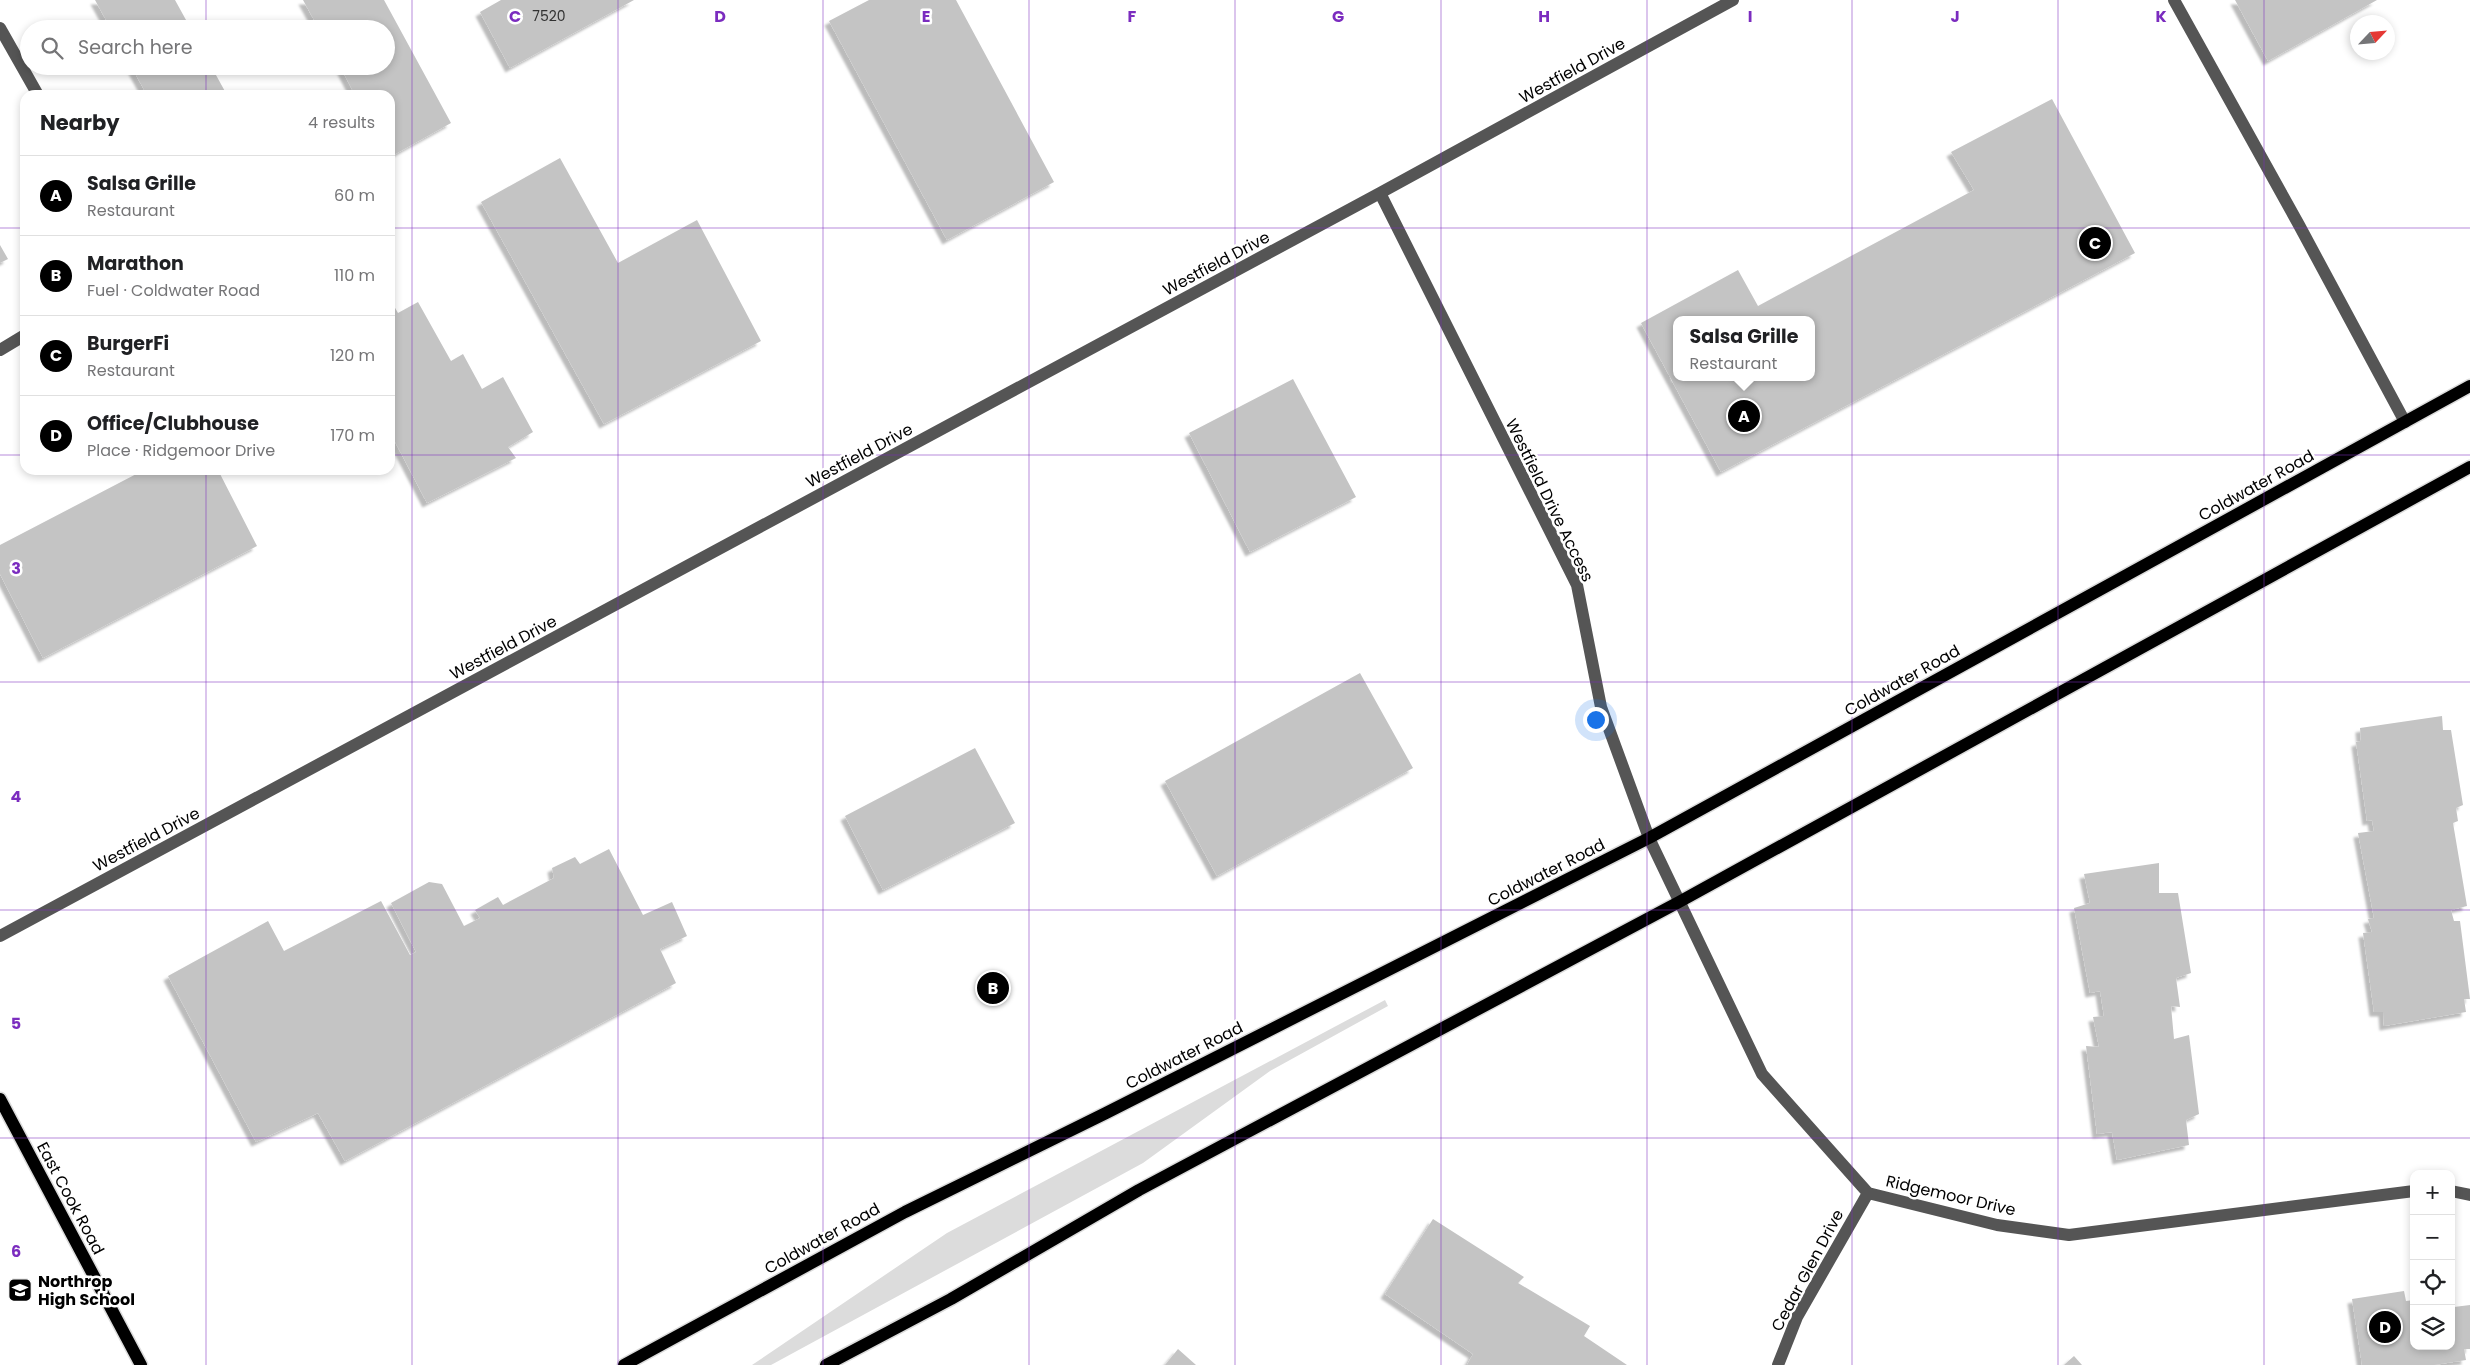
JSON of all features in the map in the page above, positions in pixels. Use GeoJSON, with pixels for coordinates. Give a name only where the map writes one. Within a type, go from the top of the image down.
{"type":"FeatureCollection","features":[{"type":"Feature","properties":{"kind":"main road","name":"Coldwater Road"},"geometry":{"type":"LineString","coordinates":[[624,1365],[905,1212],[1114,1109],[1648,838],[2470,386]]}},
{"type":"Feature","properties":{"kind":"main road"},"geometry":{"type":"LineString","coordinates":[[826,1365],[951,1299],[1139,1190],[1679,902],[2470,466]]}},
{"type":"Feature","properties":{"kind":"main road","name":"East Cook Road"},"geometry":{"type":"LineString","coordinates":[[0,1099],[141,1365]]}},
{"type":"Feature","properties":{"kind":"street","name":"Westfield Drive"},"geometry":{"type":"LineString","coordinates":[[0,936],[1380,193],[1733,0]]}},
{"type":"Feature","properties":{"kind":"street"},"geometry":{"type":"LineString","coordinates":[[2174,0],[2299,224],[2404,422]]}},
{"type":"Feature","properties":{"kind":"street"},"geometry":{"type":"LineString","coordinates":[[0,28],[20,63]]}},
{"type":"Feature","properties":{"kind":"street"},"geometry":{"type":"LineString","coordinates":[[27,75],[35,90]]}},
{"type":"Feature","properties":{"kind":"street","name":"Westfield Drive Access"},"geometry":{"type":"LineString","coordinates":[[1380,193],[1577,586],[1601,707],[1648,838]]}},
{"type":"Feature","properties":{"kind":"street"},"geometry":{"type":"LineString","coordinates":[[0,350],[20,338]]}},
{"type":"Feature","properties":{"kind":"street","name":"Ridgemoor Drive"},"geometry":{"type":"LineString","coordinates":[[1648,838],[1762,1074],[1868,1193],[1997,1225],[2069,1235],[2410,1192]]}},
{"type":"Feature","properties":{"kind":"street"},"geometry":{"type":"LineString","coordinates":[[2455,1192],[2470,1195]]}},
{"type":"Feature","properties":{"kind":"street","name":"Cedar Glen Drive"},"geometry":{"type":"LineString","coordinates":[[1778,1365],[1796,1317],[1868,1193]]}},
{"type":"Feature","properties":{"kind":"shaded area"},"geometry":{"type":"Polygon","coordinates":[[[1385,1000],[1388,1006],[1270,1071],[1143,1163],[771,1365],[752,1365],[947,1233],[1385,1000]]]}},
{"type":"Feature","properties":{"kind":"building"},"geometry":{"type":"Polygon","coordinates":[[[95,0],[175,0],[186,20],[106,20],[95,0]]]}},
{"type":"Feature","properties":{"kind":"building"},"geometry":{"type":"Polygon","coordinates":[[[303,0],[384,0],[395,20],[314,20],[303,0]]]}},
{"type":"Feature","properties":{"kind":"building"},"geometry":{"type":"Polygon","coordinates":[[[501,0],[634,0],[510,68],[480,12],[501,0]]]}},
{"type":"Feature","properties":{"kind":"building"},"geometry":{"type":"Polygon","coordinates":[[[869,0],[956,0],[1054,182],[947,240],[829,21],[869,0]]]}},
{"type":"Feature","properties":{"kind":"building"},"geometry":{"type":"Polygon","coordinates":[[[2235,0],[2377,0],[2350,15],[2268,61],[2235,0]]]}},
{"type":"Feature","properties":{"kind":"building"},"geometry":{"type":"Polygon","coordinates":[[[395,20],[451,123],[395,154],[395,90],[352,90],[345,75],[395,75],[395,20]]]}},
{"type":"Feature","properties":{"kind":"building"},"geometry":{"type":"Polygon","coordinates":[[[136,75],[216,75],[224,90],[144,90],[136,75]]]}},
{"type":"Feature","properties":{"kind":"building"},"geometry":{"type":"Polygon","coordinates":[[[2052,99],[2135,253],[1721,472],[1641,323],[1738,270],[1758,306],[1974,190],[1951,152],[2052,99]]]}},
{"type":"Feature","properties":{"kind":"building"},"geometry":{"type":"Polygon","coordinates":[[[560,158],[618,263],[697,220],[761,341],[604,424],[481,202],[560,158]]]}},
{"type":"Feature","properties":{"kind":"building"},"geometry":{"type":"Polygon","coordinates":[[[0,245],[8,259],[0,263],[0,245]]]}},
{"type":"Feature","properties":{"kind":"building"},"geometry":{"type":"Polygon","coordinates":[[[418,302],[451,361],[463,354],[482,389],[503,377],[533,432],[508,447],[516,458],[427,503],[395,442],[395,308],[398,313],[418,302]]]}},
{"type":"Feature","properties":{"kind":"building"},"geometry":{"type":"Polygon","coordinates":[[[1293,379],[1356,497],[1250,552],[1189,433],[1293,379]]]}},
{"type":"Feature","properties":{"kind":"building"},"geometry":{"type":"Polygon","coordinates":[[[134,475],[221,475],[257,546],[43,658],[0,574],[0,545],[134,475]]]}},
{"type":"Feature","properties":{"kind":"building"},"geometry":{"type":"Polygon","coordinates":[[[1360,673],[1413,768],[1217,876],[1165,781],[1360,673]]]}},
{"type":"Feature","properties":{"kind":"building"},"geometry":{"type":"Polygon","coordinates":[[[2442,716],[2443,730],[2451,730],[2463,805],[2456,808],[2458,821],[2453,823],[2467,906],[2451,910],[2454,921],[2460,921],[2470,999],[2464,999],[2466,1012],[2384,1026],[2383,1012],[2374,1012],[2363,933],[2372,932],[2368,919],[2374,918],[2358,833],[2374,831],[2372,820],[2367,821],[2356,742],[2361,741],[2360,728],[2442,716]]]}},
{"type":"Feature","properties":{"kind":"building"},"geometry":{"type":"Polygon","coordinates":[[[975,748],[1015,823],[883,890],[845,816],[975,748]]]}},
{"type":"Feature","properties":{"kind":"building"},"geometry":{"type":"Polygon","coordinates":[[[609,849],[643,915],[672,902],[687,936],[660,949],[676,983],[345,1161],[318,1113],[256,1142],[168,976],[268,921],[284,951],[381,901],[410,955],[416,952],[391,903],[429,882],[442,884],[464,926],[480,918],[475,910],[498,897],[503,905],[554,878],[552,868],[575,857],[580,864],[609,849]]]}},
{"type":"Feature","properties":{"kind":"building"},"geometry":{"type":"Polygon","coordinates":[[[2159,863],[2159,893],[2178,893],[2191,973],[2176,978],[2180,1007],[2171,1006],[2174,1039],[2189,1035],[2199,1114],[2186,1120],[2189,1145],[2117,1160],[2112,1132],[2097,1134],[2086,1046],[2099,1047],[2093,1017],[2104,1016],[2100,991],[2090,993],[2074,908],[2090,903],[2084,874],[2159,863]]]}},
{"type":"Feature","properties":{"kind":"building"},"geometry":{"type":"Polygon","coordinates":[[[1433,1219],[1524,1277],[1518,1283],[1590,1326],[1584,1336],[1627,1365],[1467,1365],[1473,1354],[1385,1294],[1433,1219]]]}},
{"type":"Feature","properties":{"kind":"building"},"geometry":{"type":"Polygon","coordinates":[[[2404,1291],[2406,1301],[2410,1300],[2410,1350],[2455,1350],[2455,1307],[2470,1305],[2470,1349],[2464,1349],[2466,1360],[2434,1365],[2362,1365],[2352,1299],[2404,1291]]]}},
{"type":"Feature","properties":{"kind":"building"},"geometry":{"type":"Polygon","coordinates":[[[1178,1349],[1196,1365],[1165,1365],[1178,1349]]]}},
{"type":"Feature","properties":{"kind":"building"},"geometry":{"type":"Polygon","coordinates":[[[2074,1356],[2082,1365],[2064,1365],[2074,1356]]]}},
{"type":"Feature","properties":{"kind":"place","name":"BurgerFi"},"geometry":{"type":"Point","coordinates":[2095,243]}},
{"type":"Feature","properties":{"kind":"place","name":"Salsa Grille"},"geometry":{"type":"Point","coordinates":[1744,416]}},
{"type":"Feature","properties":{"kind":"place","name":"Marathon"},"geometry":{"type":"Point","coordinates":[993,988]}},
{"type":"Feature","properties":{"kind":"place","name":"Northrop High School"},"geometry":{"type":"Point","coordinates":[20,1290]}},
{"type":"Feature","properties":{"kind":"place","name":"Office/Clubhouse"},"geometry":{"type":"Point","coordinates":[2385,1327]}}]}
